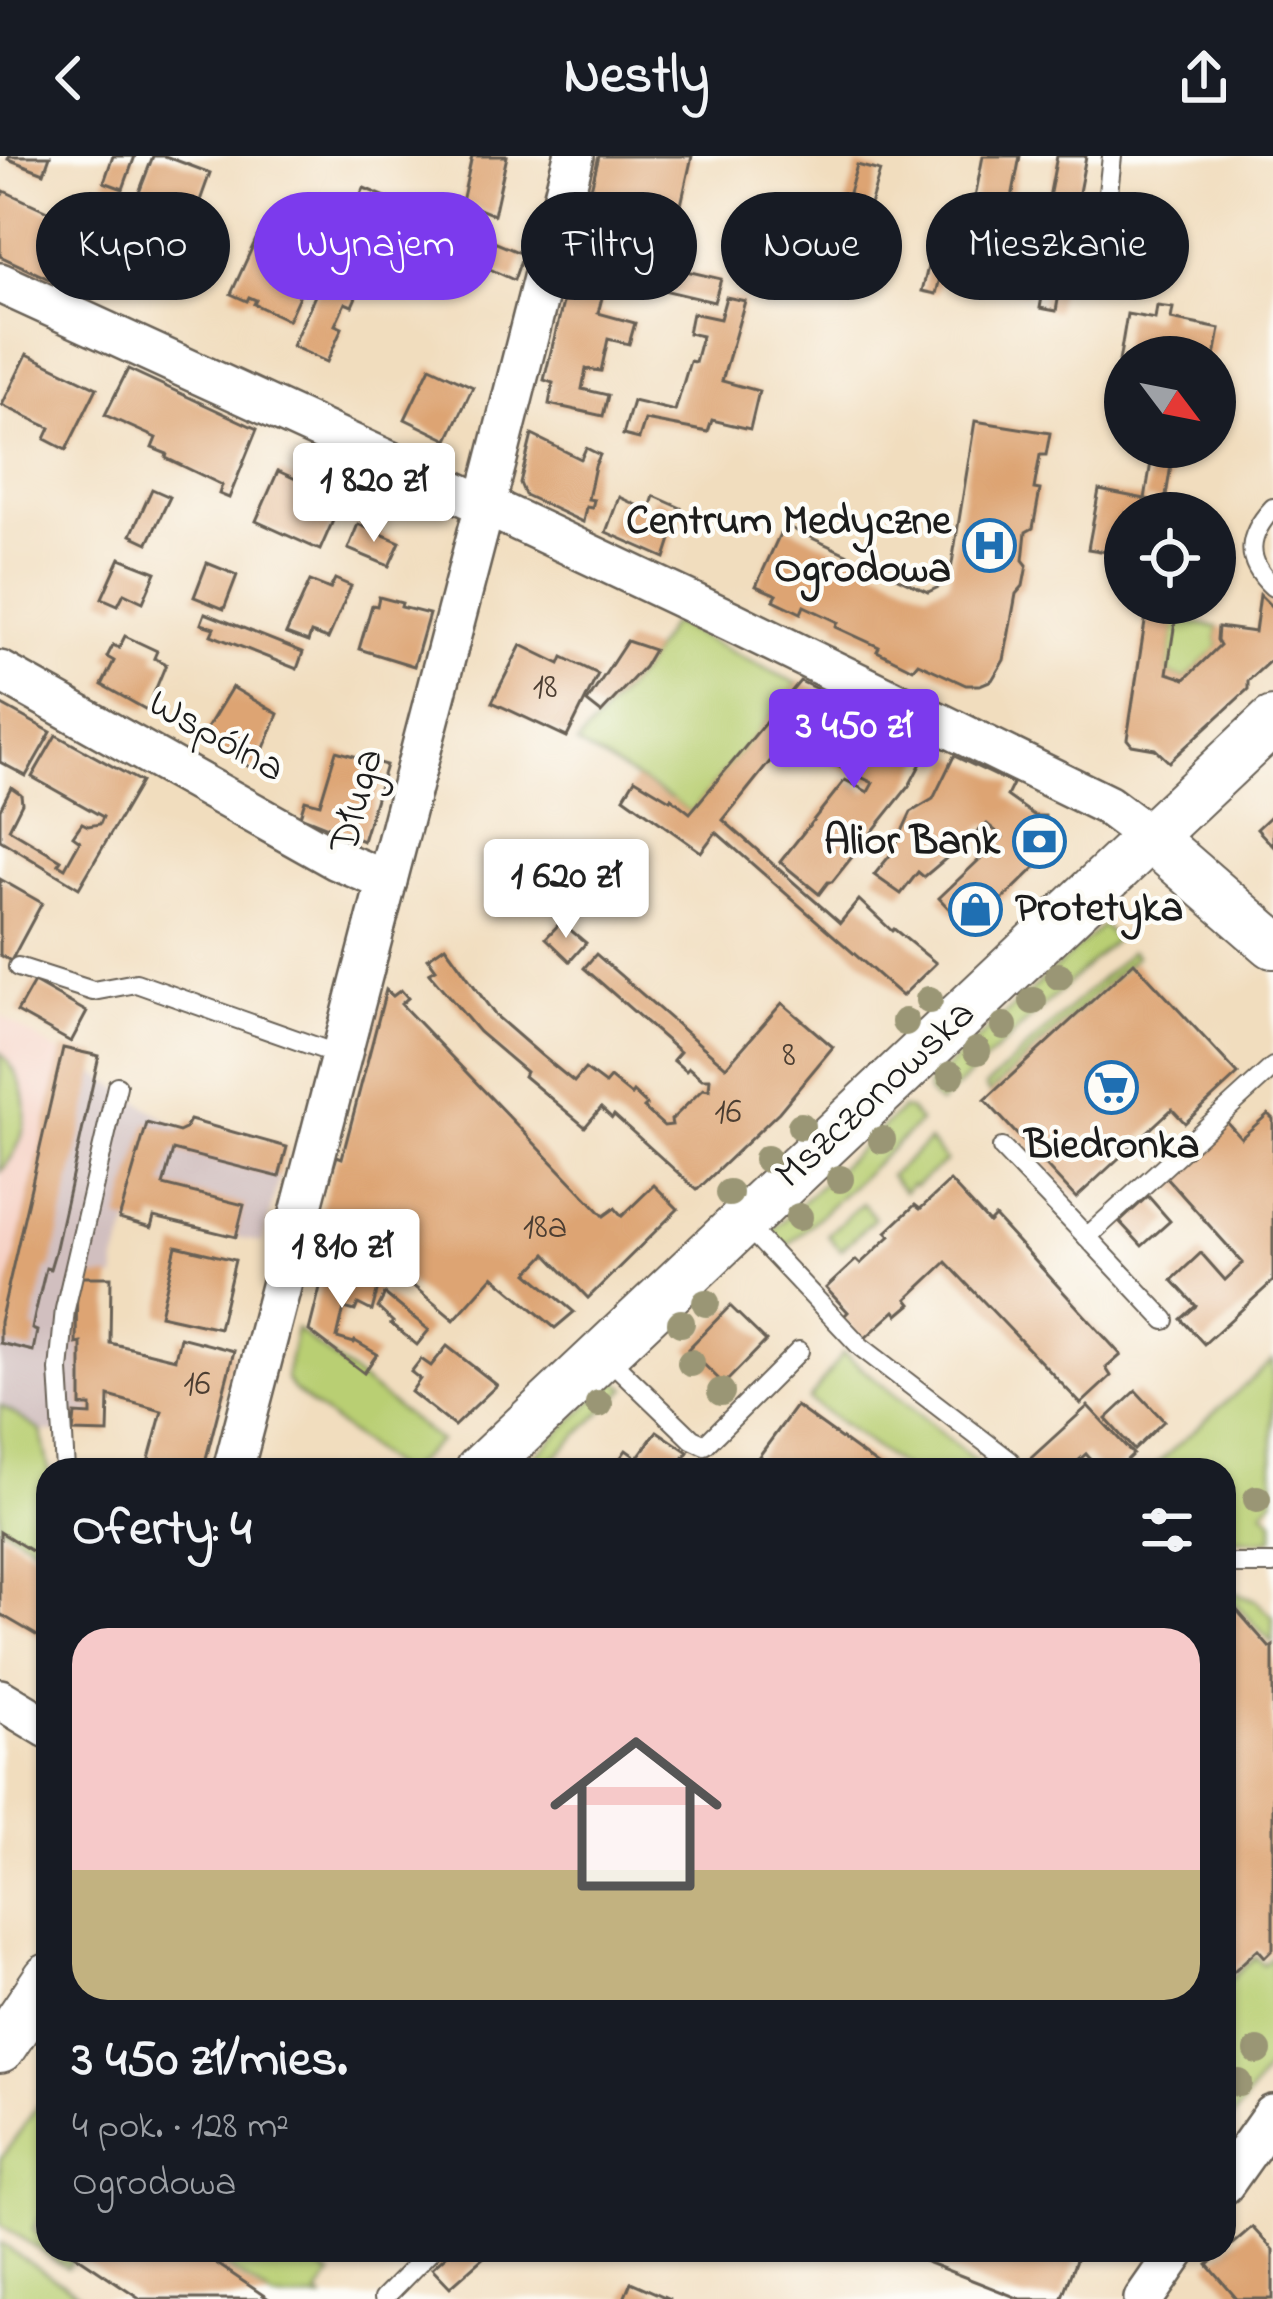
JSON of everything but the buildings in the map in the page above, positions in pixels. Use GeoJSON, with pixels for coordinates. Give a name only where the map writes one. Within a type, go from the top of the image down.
{"type":"FeatureCollection","features":[{"type":"Feature","properties":{"kind":"street","name":"Długa"},"geometry":{"type":"LineString","coordinates":[[236,1458],[574,156]]}},
{"type":"Feature","properties":{"kind":"street"},"geometry":{"type":"LineString","coordinates":[[0,283],[485,505],[1107,805],[1273,944]]}},
{"type":"Feature","properties":{"kind":"street","name":"Wspólna"},"geometry":{"type":"LineString","coordinates":[[0,671],[338,860],[387,881]]}},
{"type":"Feature","properties":{"kind":"street","name":"Mszczonowska"},"geometry":{"type":"LineString","coordinates":[[492,1458],[1273,721]]}},
{"type":"Feature","properties":{"kind":"street"},"geometry":{"type":"LineString","coordinates":[[0,1699],[36,1721]]}},
{"type":"Feature","properties":{"kind":"street"},"geometry":{"type":"LineString","coordinates":[[0,2049],[36,1996]]}},
{"type":"Feature","properties":{"kind":"street"},"geometry":{"type":"LineString","coordinates":[[1236,2167],[1273,2115]]}},
{"type":"Feature","properties":{"kind":"street"},"geometry":{"type":"LineString","coordinates":[[1144,2299],[1170,2262]]}},
{"type":"Feature","properties":{"kind":"lane"},"geometry":{"type":"LineString","coordinates":[[1108,192],[1112,156]]}},
{"type":"Feature","properties":{"kind":"lane"},"geometry":{"type":"LineString","coordinates":[[1273,508],[1254,535],[1252,547],[1257,569],[1273,587]]}},
{"type":"Feature","properties":{"kind":"lane"},"geometry":{"type":"LineString","coordinates":[[18,967],[93,991],[136,983],[325,1051],[340,1052]]}},
{"type":"Feature","properties":{"kind":"lane"},"geometry":{"type":"LineString","coordinates":[[1087,1237],[1273,1067]]}},
{"type":"Feature","properties":{"kind":"lane"},"geometry":{"type":"LineString","coordinates":[[64,1458],[59,1370],[65,1309],[117,1086]]}},
{"type":"Feature","properties":{"kind":"lane"},"geometry":{"type":"LineString","coordinates":[[1002,1148],[1165,1320]]}},
{"type":"Feature","properties":{"kind":"lane"},"geometry":{"type":"LineString","coordinates":[[743,1222],[862,1347],[1006,1458]]}},
{"type":"Feature","properties":{"kind":"lane"},"geometry":{"type":"LineString","coordinates":[[603,1352],[692,1439],[705,1445],[799,1352]]}},
{"type":"Feature","properties":{"kind":"lane"},"geometry":{"type":"LineString","coordinates":[[1236,1564],[1273,1564]]}},
{"type":"Feature","properties":{"kind":"lane"},"geometry":{"type":"LineString","coordinates":[[382,2299],[419,2262]]}},
{"type":"Feature","properties":{"kind":"shaded area"},"geometry":{"type":"Polygon","coordinates":[[[0,1015],[62,1054],[0,1322],[0,1015]]]}},
{"type":"Feature","properties":{"kind":"shaded area"},"geometry":{"type":"Polygon","coordinates":[[[62,1051],[181,1129],[190,1120],[287,1147],[262,1243],[155,1217],[151,1228],[130,1223],[116,1260],[116,1279],[111,1279],[108,1433],[0,1431],[0,1322],[62,1051]]]}},
{"type":"Feature","properties":{"kind":"green space"},"geometry":{"type":"Polygon","coordinates":[[[671,623],[798,684],[690,813],[577,744],[644,667],[671,623]]]}},
{"type":"Feature","properties":{"kind":"green space"},"geometry":{"type":"Polygon","coordinates":[[[1175,624],[1218,627],[1220,645],[1185,679],[1167,673],[1175,624]]]}},
{"type":"Feature","properties":{"kind":"green space"},"geometry":{"type":"Polygon","coordinates":[[[1103,925],[1116,939],[939,1104],[928,1085],[1103,925]]]}},
{"type":"Feature","properties":{"kind":"green space"},"geometry":{"type":"Polygon","coordinates":[[[1131,951],[1136,956],[989,1093],[985,1087],[1131,951]]]}},
{"type":"Feature","properties":{"kind":"green space"},"geometry":{"type":"Polygon","coordinates":[[[0,1052],[19,1081],[26,1112],[19,1143],[0,1172],[0,1052]]]}},
{"type":"Feature","properties":{"kind":"green space"},"geometry":{"type":"Polygon","coordinates":[[[902,1109],[920,1122],[781,1252],[762,1240],[902,1109]]]}},
{"type":"Feature","properties":{"kind":"green space"},"geometry":{"type":"Polygon","coordinates":[[[929,1141],[946,1161],[904,1192],[890,1176],[929,1141]]]}},
{"type":"Feature","properties":{"kind":"green space"},"geometry":{"type":"Polygon","coordinates":[[[862,1203],[875,1218],[841,1250],[827,1235],[862,1203]]]}},
{"type":"Feature","properties":{"kind":"green space"},"geometry":{"type":"Polygon","coordinates":[[[296,1329],[439,1441],[420,1458],[381,1458],[293,1390],[286,1378],[296,1329]]]}},
{"type":"Feature","properties":{"kind":"green space"},"geometry":{"type":"Polygon","coordinates":[[[843,1353],[971,1458],[889,1458],[809,1400],[843,1353]]]}},
{"type":"Feature","properties":{"kind":"green space"},"geometry":{"type":"Polygon","coordinates":[[[1273,1360],[1273,1499],[1263,1510],[1273,1520],[1273,1539],[1236,1539],[1236,1458],[1163,1458],[1273,1360]]]}},
{"type":"Feature","properties":{"kind":"green space"},"geometry":{"type":"Polygon","coordinates":[[[611,1383],[627,1388],[554,1458],[533,1458],[611,1383]]]}},
{"type":"Feature","properties":{"kind":"green space"},"geometry":{"type":"Polygon","coordinates":[[[0,1405],[41,1431],[47,1458],[36,1458],[36,1547],[0,1525],[0,1405]]]}},
{"type":"Feature","properties":{"kind":"green space"},"geometry":{"type":"Polygon","coordinates":[[[1236,1594],[1256,1601],[1273,1617],[1272,1643],[1236,1604],[1236,1594]]]}},
{"type":"Feature","properties":{"kind":"green space"},"geometry":{"type":"Polygon","coordinates":[[[1273,1956],[1273,2061],[1236,2113],[1236,1974],[1256,1957],[1263,1965],[1273,1956]]]}},
{"type":"Feature","properties":{"kind":"green space"},"geometry":{"type":"Polygon","coordinates":[[[36,2108],[36,2248],[0,2224],[0,2160],[36,2108]]]}},
{"type":"Feature","properties":{"kind":"green space"},"geometry":{"type":"Polygon","coordinates":[[[0,2243],[85,2299],[0,2299],[0,2243]]]}},
{"type":"Feature","properties":{"kind":"green space"},"geometry":{"type":"Polygon","coordinates":[[[220,2262],[311,2262],[331,2275],[318,2295],[323,2299],[274,2299],[220,2262]]]}},
{"type":"Feature","properties":{"kind":"place","name":"Centrum Medyczne Ogrodowa"},"geometry":{"type":"Point","coordinates":[990,546]}},
{"type":"Feature","properties":{"kind":"place","name":"Alior Bank"},"geometry":{"type":"Point","coordinates":[1039,842]}},
{"type":"Feature","properties":{"kind":"place","name":"Protetyka"},"geometry":{"type":"Point","coordinates":[976,909]}},
{"type":"Feature","properties":{"kind":"place","name":"Biedronka"},"geometry":{"type":"Point","coordinates":[1112,1087]}}]}
